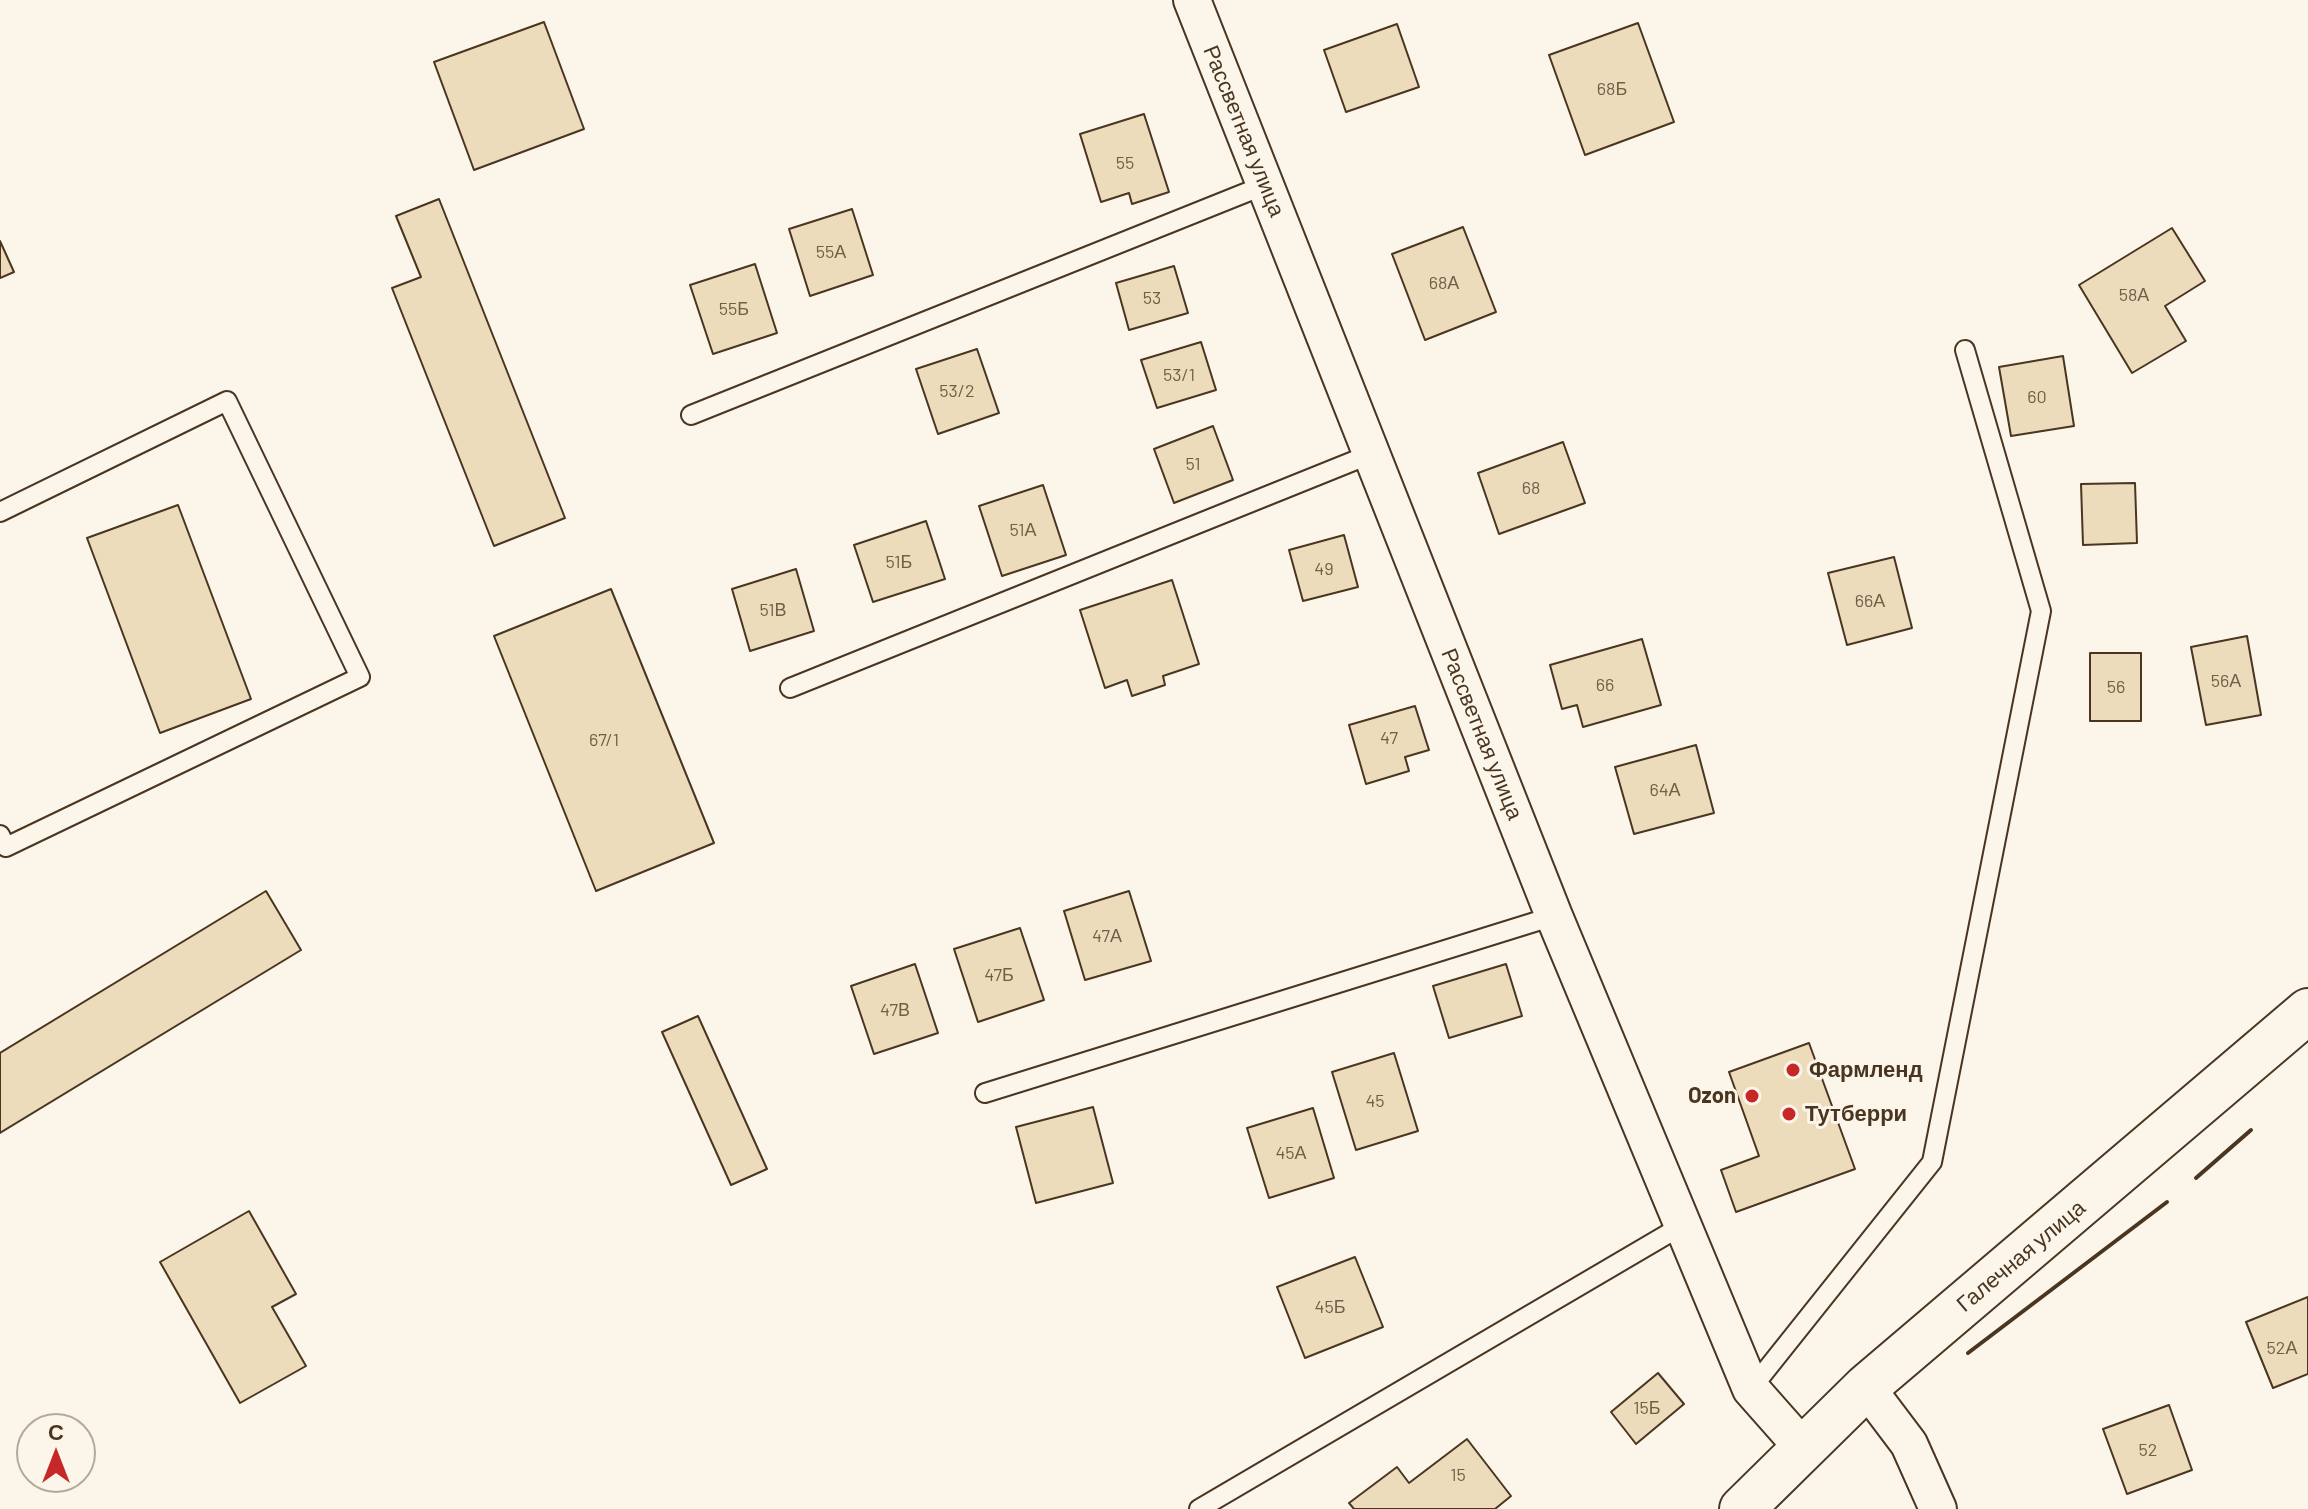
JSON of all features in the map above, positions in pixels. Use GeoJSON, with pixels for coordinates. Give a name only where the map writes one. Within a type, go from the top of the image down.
{"type":"FeatureCollection","features":[{"type":"Feature","properties":{"kind":"street","name":"Рассветная улица"},"geometry":{"type":"LineString","coordinates":[[1192,0],[1554,916],[1751,1389],[1804,1449]]}},
{"type":"Feature","properties":{"kind":"street","name":"Галечная улица"},"geometry":{"type":"LineString","coordinates":[[1742,1509],[1866,1387],[2308,1011]]}},
{"type":"Feature","properties":{"kind":"street"},"geometry":{"type":"LineString","coordinates":[[1866,1387],[1909,1444],[1938,1509]]}},
{"type":"Feature","properties":{"kind":"lane"},"geometry":{"type":"LineString","coordinates":[[691,415],[1265,185]]}},
{"type":"Feature","properties":{"kind":"lane"},"geometry":{"type":"LineString","coordinates":[[1751,1389],[1932,1162],[2041,611],[1965,350]]}},
{"type":"Feature","properties":{"kind":"lane"},"geometry":{"type":"LineString","coordinates":[[0,512],[227,401],[360,677],[6,847],[0,835]]}},
{"type":"Feature","properties":{"kind":"lane"},"geometry":{"type":"LineString","coordinates":[[790,688],[1371,454]]}},
{"type":"Feature","properties":{"kind":"lane"},"geometry":{"type":"LineString","coordinates":[[985,1093],[1554,916]]}},
{"type":"Feature","properties":{"kind":"lane"},"geometry":{"type":"LineString","coordinates":[[1199,1509],[1683,1225]]}},
{"type":"Feature","properties":{"kind":"building"},"geometry":{"type":"Polygon","coordinates":[[[544,22],[584,129],[474,170],[434,62],[544,22]]]}},
{"type":"Feature","properties":{"kind":"building"},"geometry":{"type":"Polygon","coordinates":[[[1638,23],[1674,122],[1585,155],[1549,55],[1638,23]]]}},
{"type":"Feature","properties":{"kind":"building"},"geometry":{"type":"Polygon","coordinates":[[[1397,24],[1419,87],[1346,112],[1324,50],[1397,24]]]}},
{"type":"Feature","properties":{"kind":"building"},"geometry":{"type":"Polygon","coordinates":[[[1144,114],[1169,192],[1132,204],[1129,193],[1101,202],[1080,134],[1144,114]]]}},
{"type":"Feature","properties":{"kind":"building"},"geometry":{"type":"Polygon","coordinates":[[[439,199],[565,518],[494,546],[392,288],[421,277],[396,216],[439,199]]]}},
{"type":"Feature","properties":{"kind":"building"},"geometry":{"type":"Polygon","coordinates":[[[852,209],[873,275],[810,296],[789,229],[852,209]]]}},
{"type":"Feature","properties":{"kind":"building"},"geometry":{"type":"Polygon","coordinates":[[[1463,227],[1496,312],[1425,340],[1392,254],[1463,227]]]}},
{"type":"Feature","properties":{"kind":"building"},"geometry":{"type":"Polygon","coordinates":[[[2172,228],[2205,281],[2165,306],[2186,341],[2132,373],[2079,285],[2172,228]]]}},
{"type":"Feature","properties":{"kind":"building"},"geometry":{"type":"Polygon","coordinates":[[[0,241],[14,272],[0,278],[0,241]]]}},
{"type":"Feature","properties":{"kind":"building"},"geometry":{"type":"Polygon","coordinates":[[[755,264],[777,333],[713,354],[690,285],[755,264]]]}},
{"type":"Feature","properties":{"kind":"building"},"geometry":{"type":"Polygon","coordinates":[[[1174,266],[1188,313],[1129,330],[1116,283],[1174,266]]]}},
{"type":"Feature","properties":{"kind":"building"},"geometry":{"type":"Polygon","coordinates":[[[1201,342],[1216,390],[1157,408],[1141,360],[1201,342]]]}},
{"type":"Feature","properties":{"kind":"building"},"geometry":{"type":"Polygon","coordinates":[[[977,349],[999,413],[938,434],[916,369],[977,349]]]}},
{"type":"Feature","properties":{"kind":"building"},"geometry":{"type":"Polygon","coordinates":[[[2063,356],[2074,426],[2011,436],[1999,367],[2063,356]]]}},
{"type":"Feature","properties":{"kind":"building"},"geometry":{"type":"Polygon","coordinates":[[[1213,426],[1233,480],[1174,503],[1154,449],[1213,426]]]}},
{"type":"Feature","properties":{"kind":"building"},"geometry":{"type":"Polygon","coordinates":[[[1563,442],[1585,503],[1499,534],[1478,473],[1563,442]]]}},
{"type":"Feature","properties":{"kind":"building"},"geometry":{"type":"Polygon","coordinates":[[[2135,483],[2137,543],[2083,545],[2081,484],[2135,483]]]}},
{"type":"Feature","properties":{"kind":"building"},"geometry":{"type":"Polygon","coordinates":[[[1043,485],[1066,555],[1002,576],[979,506],[1043,485]]]}},
{"type":"Feature","properties":{"kind":"building"},"geometry":{"type":"Polygon","coordinates":[[[178,505],[251,699],[160,733],[87,538],[178,505]]]}},
{"type":"Feature","properties":{"kind":"building"},"geometry":{"type":"Polygon","coordinates":[[[926,521],[945,579],[873,602],[854,545],[926,521]]]}},
{"type":"Feature","properties":{"kind":"building"},"geometry":{"type":"Polygon","coordinates":[[[1344,535],[1358,587],[1303,601],[1289,550],[1344,535]]]}},
{"type":"Feature","properties":{"kind":"building"},"geometry":{"type":"Polygon","coordinates":[[[1894,557],[1912,628],[1847,645],[1828,573],[1894,557]]]}},
{"type":"Feature","properties":{"kind":"building"},"geometry":{"type":"Polygon","coordinates":[[[796,569],[814,631],[750,651],[732,589],[796,569]]]}},
{"type":"Feature","properties":{"kind":"building"},"geometry":{"type":"Polygon","coordinates":[[[1172,580],[1199,664],[1163,676],[1165,685],[1132,696],[1127,680],[1105,688],[1080,610],[1172,580]]]}},
{"type":"Feature","properties":{"kind":"building"},"geometry":{"type":"Polygon","coordinates":[[[611,589],[714,843],[596,891],[494,636],[611,589]]]}},
{"type":"Feature","properties":{"kind":"building"},"geometry":{"type":"Polygon","coordinates":[[[2247,636],[2261,715],[2206,725],[2191,647],[2247,636]]]}},
{"type":"Feature","properties":{"kind":"building"},"geometry":{"type":"Polygon","coordinates":[[[1642,639],[1661,705],[1583,727],[1577,705],[1562,709],[1550,665],[1642,639]]]}},
{"type":"Feature","properties":{"kind":"building"},"geometry":{"type":"Polygon","coordinates":[[[2090,653],[2141,653],[2141,721],[2090,721],[2090,653]]]}},
{"type":"Feature","properties":{"kind":"building"},"geometry":{"type":"Polygon","coordinates":[[[1415,706],[1429,750],[1405,757],[1409,771],[1366,784],[1349,725],[1415,706]]]}},
{"type":"Feature","properties":{"kind":"building"},"geometry":{"type":"Polygon","coordinates":[[[1696,745],[1714,813],[1634,834],[1615,767],[1696,745]]]}},
{"type":"Feature","properties":{"kind":"building"},"geometry":{"type":"Polygon","coordinates":[[[266,891],[301,950],[0,1133],[0,1053],[266,891]]]}},
{"type":"Feature","properties":{"kind":"building"},"geometry":{"type":"Polygon","coordinates":[[[1129,891],[1151,961],[1085,980],[1064,911],[1129,891]]]}},
{"type":"Feature","properties":{"kind":"building"},"geometry":{"type":"Polygon","coordinates":[[[1020,928],[1044,1000],[978,1022],[954,949],[1020,928]]]}},
{"type":"Feature","properties":{"kind":"building"},"geometry":{"type":"Polygon","coordinates":[[[915,964],[938,1033],[874,1054],[851,986],[915,964]]]}},
{"type":"Feature","properties":{"kind":"building"},"geometry":{"type":"Polygon","coordinates":[[[1506,964],[1522,1016],[1449,1038],[1433,986],[1506,964]]]}},
{"type":"Feature","properties":{"kind":"building"},"geometry":{"type":"Polygon","coordinates":[[[698,1016],[767,1169],[731,1185],[662,1032],[698,1016]]]}},
{"type":"Feature","properties":{"kind":"building","name":"Тутберри"},"geometry":{"type":"Polygon","coordinates":[[[1809,1043],[1855,1169],[1736,1212],[1721,1170],[1759,1156],[1729,1072],[1809,1043]]]}},
{"type":"Feature","properties":{"kind":"building"},"geometry":{"type":"Polygon","coordinates":[[[1394,1053],[1418,1131],[1356,1150],[1332,1072],[1394,1053]]]}},
{"type":"Feature","properties":{"kind":"building"},"geometry":{"type":"Polygon","coordinates":[[[1093,1107],[1113,1183],[1036,1203],[1016,1127],[1093,1107]]]}},
{"type":"Feature","properties":{"kind":"building"},"geometry":{"type":"Polygon","coordinates":[[[1313,1108],[1334,1178],[1269,1198],[1247,1128],[1313,1108]]]}},
{"type":"Feature","properties":{"kind":"building"},"geometry":{"type":"Polygon","coordinates":[[[249,1211],[296,1294],[272,1307],[306,1366],[240,1403],[160,1262],[249,1211]]]}},
{"type":"Feature","properties":{"kind":"building"},"geometry":{"type":"Polygon","coordinates":[[[1355,1257],[1383,1327],[1305,1358],[1277,1287],[1355,1257]]]}},
{"type":"Feature","properties":{"kind":"building"},"geometry":{"type":"Polygon","coordinates":[[[2308,1297],[2308,1374],[2273,1388],[2246,1322],[2308,1297]]]}},
{"type":"Feature","properties":{"kind":"building"},"geometry":{"type":"Polygon","coordinates":[[[1658,1373],[1684,1404],[1636,1444],[1611,1412],[1658,1373]]]}},
{"type":"Feature","properties":{"kind":"building"},"geometry":{"type":"Polygon","coordinates":[[[2169,1405],[2192,1470],[2127,1494],[2103,1429],[2169,1405]]]}},
{"type":"Feature","properties":{"kind":"building"},"geometry":{"type":"Polygon","coordinates":[[[1467,1439],[1511,1496],[1495,1509],[1354,1509],[1349,1503],[1397,1467],[1409,1483],[1467,1439]]]}},
{"type":"Feature","properties":{"kind":"wall"},"geometry":{"type":"LineString","coordinates":[[2196,1178],[2251,1130]]}},
{"type":"Feature","properties":{"kind":"wall"},"geometry":{"type":"LineString","coordinates":[[1968,1353],[2167,1202]]}},
{"type":"Feature","properties":{"kind":"place","name":"Фармленд"},"geometry":{"type":"Point","coordinates":[1793,1070]}},
{"type":"Feature","properties":{"kind":"place","name":"Ozon"},"geometry":{"type":"Point","coordinates":[1752,1096]}},
{"type":"Feature","properties":{"kind":"place","name":"Тутберри"},"geometry":{"type":"Point","coordinates":[1789,1114]}}]}
